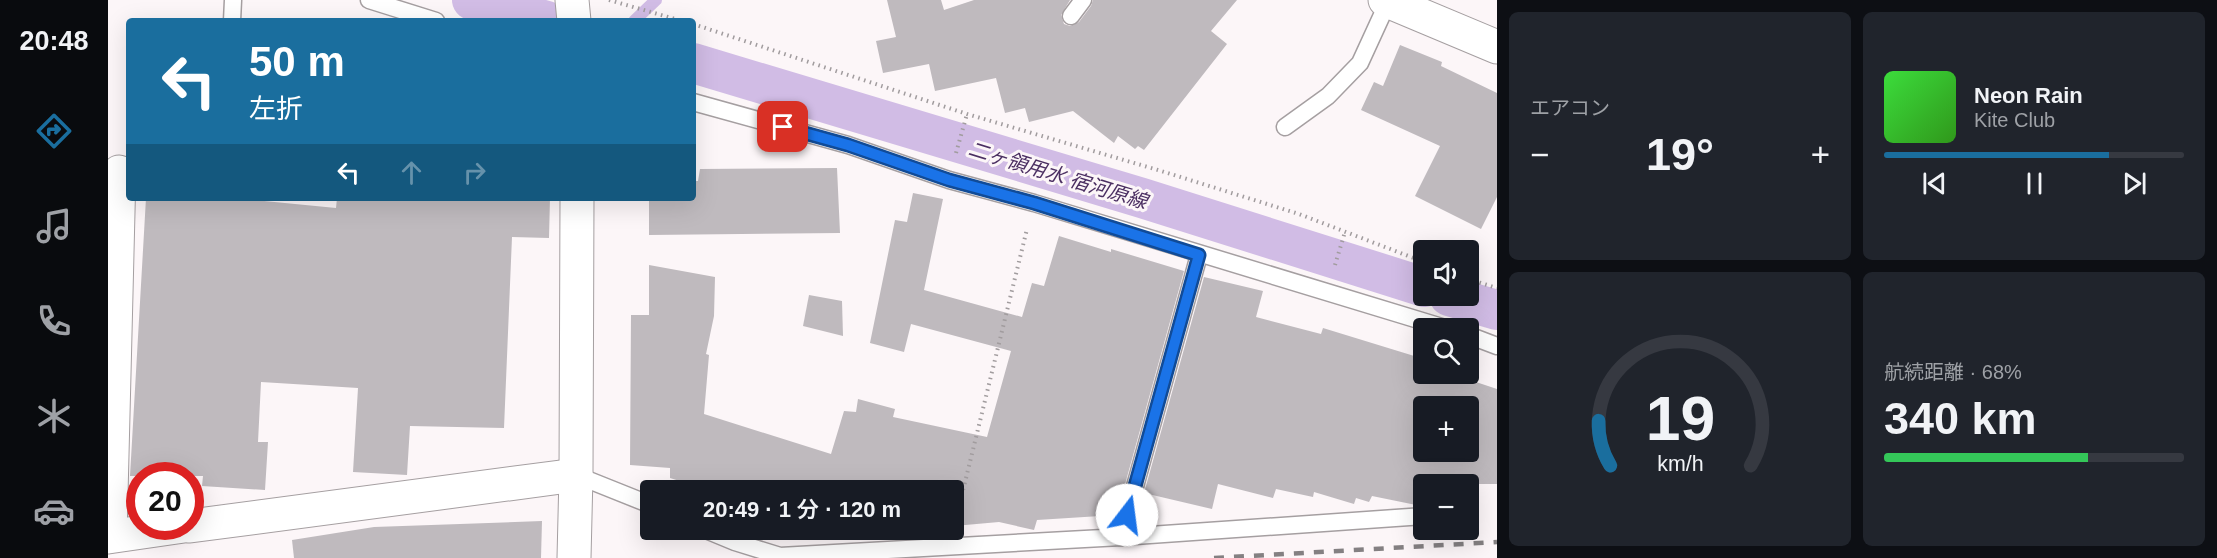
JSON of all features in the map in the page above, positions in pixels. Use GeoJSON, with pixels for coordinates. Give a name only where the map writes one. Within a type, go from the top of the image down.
{"type":"FeatureCollection","features":[{"type":"Feature","properties":{"kind":"street"},"geometry":{"type":"LineString","coordinates":[[1386,1],[1497,47]]}},
{"type":"Feature","properties":{"kind":"street"},"geometry":{"type":"LineString","coordinates":[[119,172],[109,537],[126,535]]}},
{"type":"Feature","properties":{"kind":"street"},"geometry":{"type":"LineString","coordinates":[[574,558],[577,201]]}},
{"type":"Feature","properties":{"kind":"street"},"geometry":{"type":"LineString","coordinates":[[204,524],[576,475]]}},
{"type":"Feature","properties":{"kind":"lane"},"geometry":{"type":"LineString","coordinates":[[231,18],[232,0]]}},
{"type":"Feature","properties":{"kind":"lane"},"geometry":{"type":"LineString","coordinates":[[369,0],[426,18]]}},
{"type":"Feature","properties":{"kind":"lane"},"geometry":{"type":"LineString","coordinates":[[1071,16],[1083,0]]}},
{"type":"Feature","properties":{"kind":"lane"},"geometry":{"type":"LineString","coordinates":[[1286,127],[1328,96],[1360,63],[1386,1]]}},
{"type":"Feature","properties":{"kind":"lane"},"geometry":{"type":"LineString","coordinates":[[696,103],[848,145],[949,180],[1034,203],[1413,319]]}},
{"type":"Feature","properties":{"kind":"lane"},"geometry":{"type":"LineString","coordinates":[[1121,537],[1199,255]]}},
{"type":"Feature","properties":{"kind":"lane"},"geometry":{"type":"LineString","coordinates":[[1479,339],[1497,346]]}},
{"type":"Feature","properties":{"kind":"lane"},"geometry":{"type":"LineString","coordinates":[[576,475],[640,501]]}},
{"type":"Feature","properties":{"kind":"lane"},"geometry":{"type":"LineString","coordinates":[[730,540],[780,556],[1121,537],[1413,517]]}},
{"type":"Feature","properties":{"kind":"path"},"geometry":{"type":"LineString","coordinates":[[608,0],[672,18]]}},
{"type":"Feature","properties":{"kind":"path"},"geometry":{"type":"LineString","coordinates":[[696,25],[967,114],[1299,214],[1413,258]]}},
{"type":"Feature","properties":{"kind":"path"},"geometry":{"type":"LineString","coordinates":[[953,162],[967,114]]}},
{"type":"Feature","properties":{"kind":"path"},"geometry":{"type":"LineString","coordinates":[[964,485],[1034,203]]}},
{"type":"Feature","properties":{"kind":"path"},"geometry":{"type":"LineString","coordinates":[[1334,267],[1345,232]]}},
{"type":"Feature","properties":{"kind":"path"},"geometry":{"type":"LineString","coordinates":[[1479,282],[1497,288]]}},
{"type":"Feature","properties":{"kind":"building"},"geometry":{"type":"Polygon","coordinates":[[[887,0],[941,0],[944,10],[974,0],[1070,0],[1061,15],[1064,24],[1070,26],[1079,22],[1093,0],[1237,0],[1211,31],[1227,44],[1144,150],[1138,146],[1135,149],[1118,136],[1114,143],[1073,111],[1029,122],[1025,108],[1005,113],[996,78],[935,91],[929,64],[883,73],[876,41],[896,37],[887,0]]]}},
{"type":"Feature","properties":{"kind":"building"},"geometry":{"type":"Polygon","coordinates":[[[1400,45],[1442,62],[1441,66],[1497,93],[1497,197],[1481,229],[1415,196],[1440,146],[1361,110],[1374,82],[1383,86],[1400,45]]]}},
{"type":"Feature","properties":{"kind":"building"},"geometry":{"type":"Polygon","coordinates":[[[837,168],[840,233],[649,235],[649,201],[696,201],[696,181],[698,181],[700,169],[837,168]]]}},
{"type":"Feature","properties":{"kind":"building"},"geometry":{"type":"Polygon","coordinates":[[[913,193],[943,199],[924,290],[1022,317],[1032,283],[1044,286],[1059,236],[1184,271],[1124,488],[1117,487],[1116,515],[1037,520],[1034,530],[999,522],[964,525],[964,480],[676,480],[670,478],[670,468],[630,465],[631,315],[649,315],[649,265],[715,277],[714,316],[706,354],[709,355],[704,414],[831,454],[844,411],[856,412],[858,399],[895,409],[893,417],[987,437],[1011,351],[911,324],[904,352],[870,343],[895,220],[907,222],[913,193]]]}},
{"type":"Feature","properties":{"kind":"building"},"geometry":{"type":"Polygon","coordinates":[[[146,201],[265,201],[336,208],[337,201],[550,201],[549,238],[512,237],[504,428],[410,426],[407,475],[353,472],[358,388],[261,382],[258,442],[268,442],[265,490],[204,486],[204,462],[131,462],[146,201]]]}},
{"type":"Feature","properties":{"kind":"building"},"geometry":{"type":"Polygon","coordinates":[[[1204,277],[1263,291],[1256,317],[1321,334],[1323,328],[1413,356],[1413,384],[1479,383],[1497,389],[1497,484],[1479,484],[1479,474],[1413,474],[1413,504],[1372,496],[1369,502],[1356,498],[1354,504],[1314,492],[1313,497],[1276,489],[1273,498],[1218,484],[1212,509],[1144,493],[1204,277]]]}},
{"type":"Feature","properties":{"kind":"building"},"geometry":{"type":"Polygon","coordinates":[[[809,295],[842,301],[843,336],[803,326],[809,295]]]}},
{"type":"Feature","properties":{"kind":"building"},"geometry":{"type":"Polygon","coordinates":[[[542,521],[541,558],[294,558],[292,540],[374,527],[542,521]]]}},
{"type":"Feature","properties":{"kind":"waterway","name":"二ヶ領用水 宿河原線"},"geometry":{"type":"LineString","coordinates":[[472,0],[536,18]]}},
{"type":"Feature","properties":{"kind":"waterway"},"geometry":{"type":"LineString","coordinates":[[637,18],[656,0]]}},
{"type":"Feature","properties":{"kind":"waterway","name":"二ヶ領用水 宿河原線"},"geometry":{"type":"LineString","coordinates":[[696,64],[1142,198],[1413,284]]}},
{"type":"Feature","properties":{"kind":"waterway","name":"二ヶ領用水 宿河原線"},"geometry":{"type":"LineString","coordinates":[[1479,305],[1497,310]]}},
{"type":"Feature","properties":{"kind":"railway"},"geometry":{"type":"LineString","coordinates":[[1214,558],[1497,542]]}},
{"type":"Feature","properties":{"kind":"route"},"geometry":{"type":"LineString","coordinates":[[783,127],[848,145],[949,180],[1034,203],[1199,255],[1127,515]]}}]}
